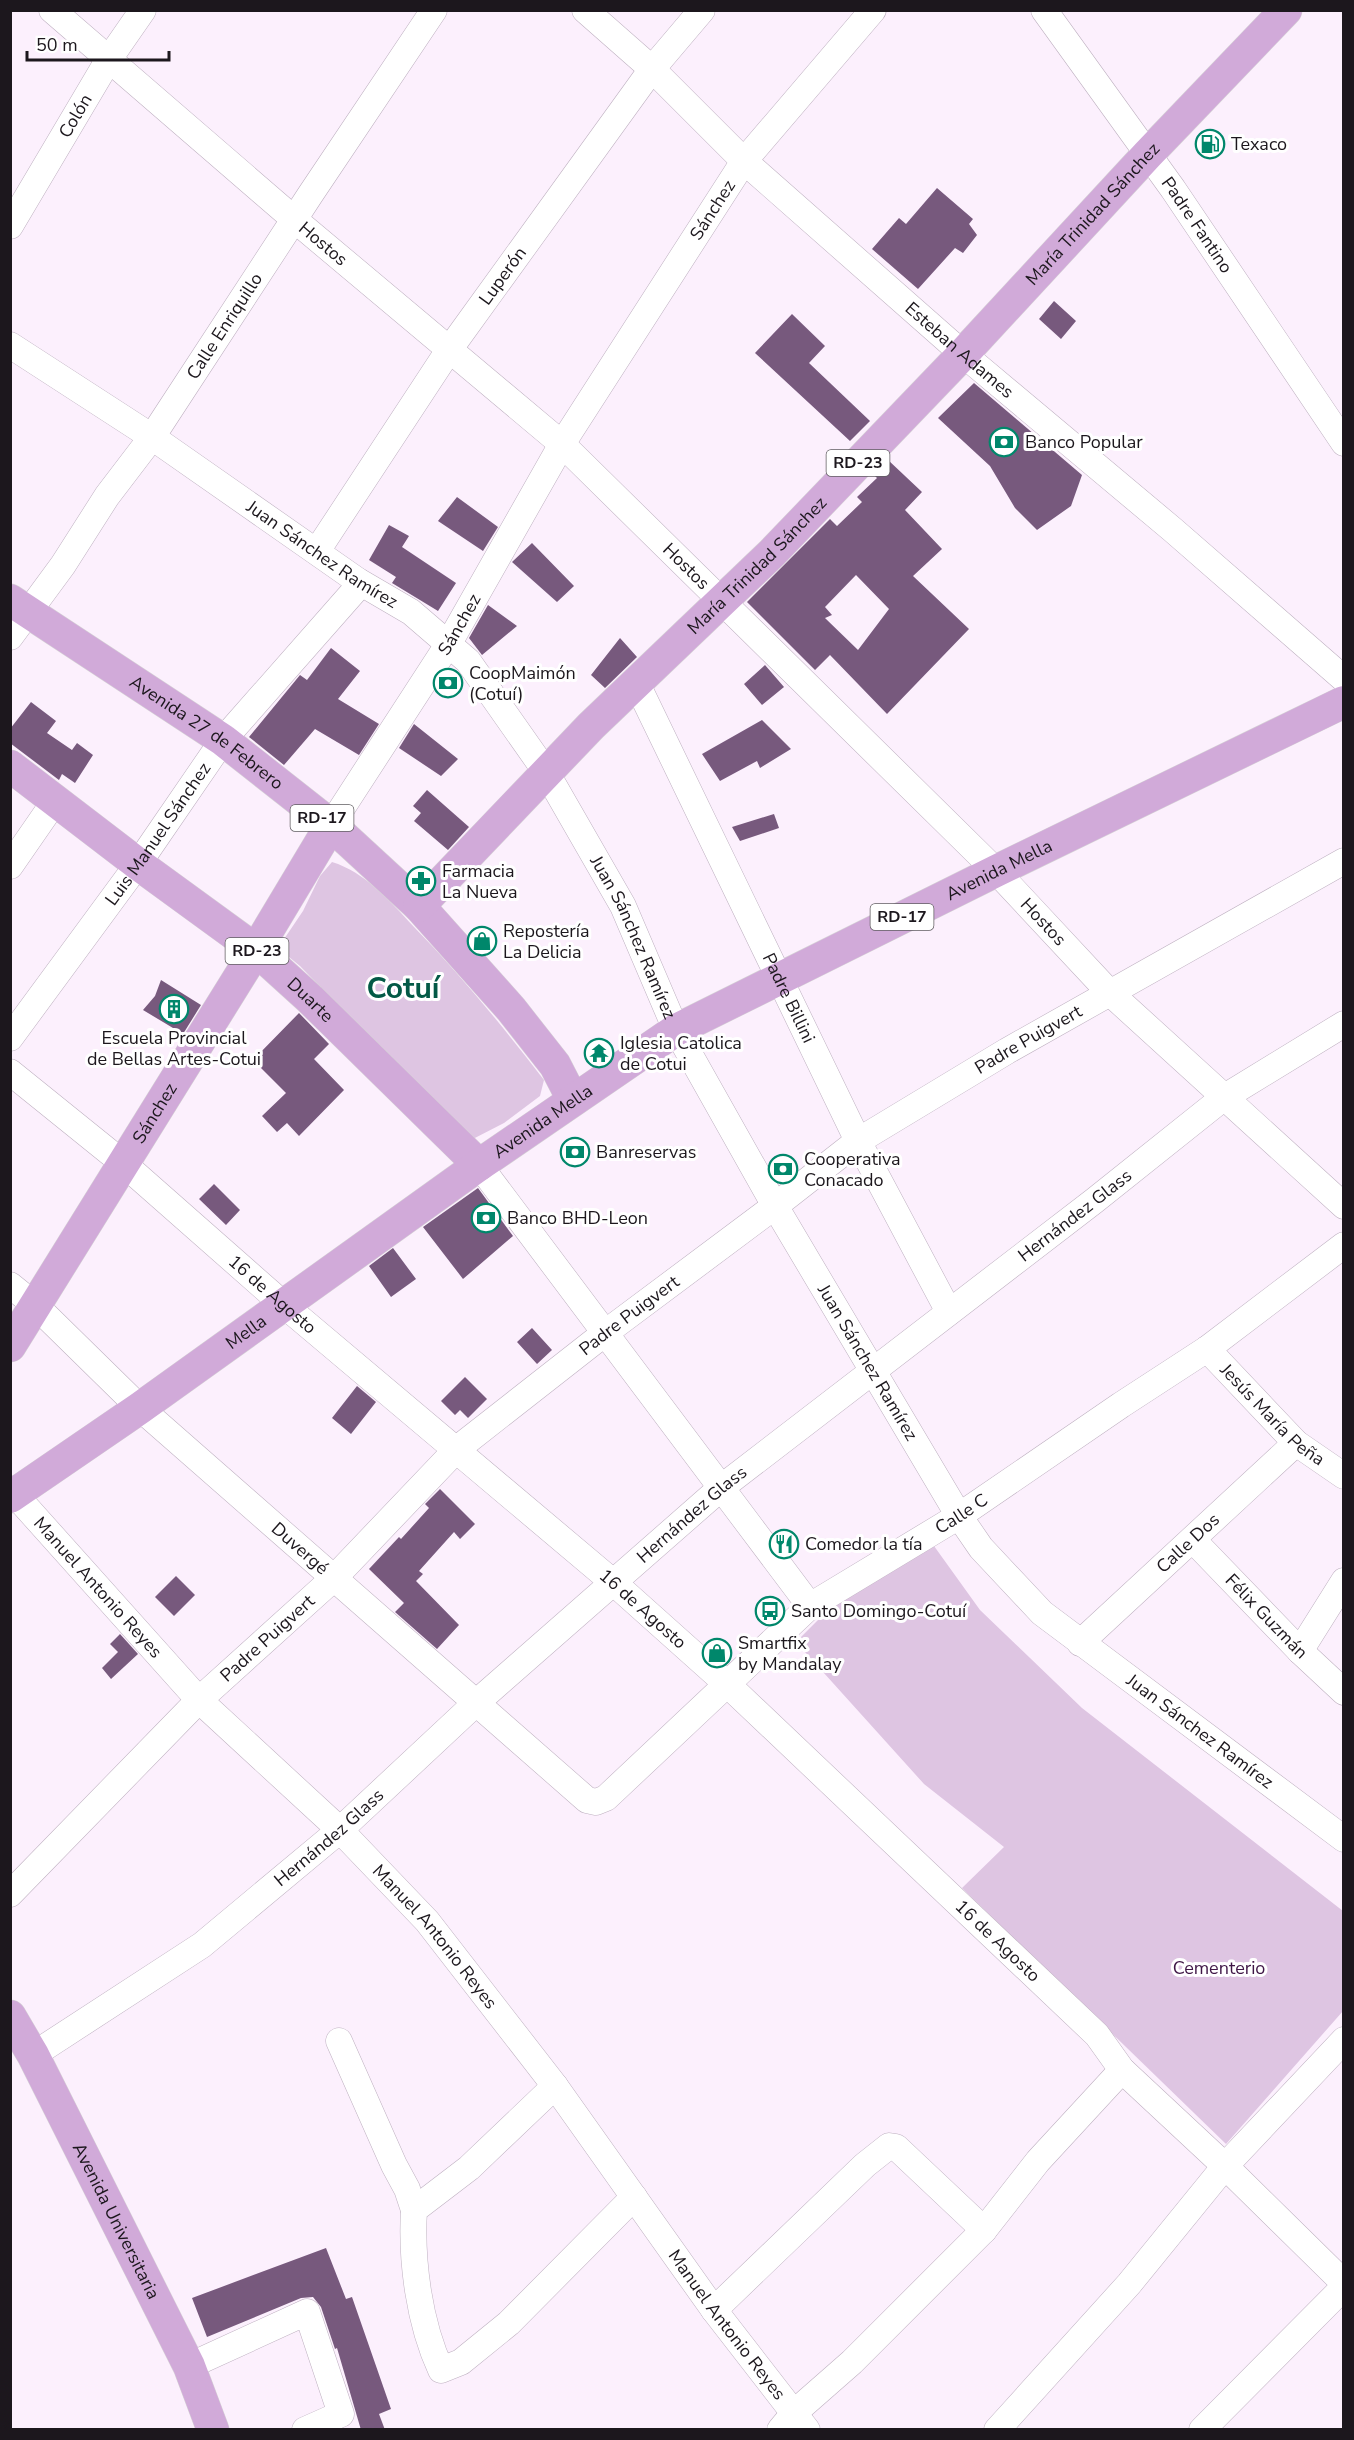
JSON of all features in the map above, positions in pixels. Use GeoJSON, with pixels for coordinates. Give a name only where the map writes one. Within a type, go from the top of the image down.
{"type":"FeatureCollection","features":[{"type":"Feature","properties":{"kind":"main road","name":"María Trinidad Sánchez"},"geometry":{"type":"LineString","coordinates":[[419,906],[546,772],[636,682],[722,602],[963,354],[1148,154],[1286,10]]}},
{"type":"Feature","properties":{"kind":"main road","name":"Avenida 27 de Febrero"},"geometry":{"type":"LineString","coordinates":[[20,606],[223,740],[331,825],[419,906],[511,1009],[555,1065],[573,1100]]}},
{"type":"Feature","properties":{"kind":"main road","name":"Avenida Mella"},"geometry":{"type":"LineString","coordinates":[[479,1165],[676,1030],[1344,702]]}},
{"type":"Feature","properties":{"kind":"main road","name":"Duarte"},"geometry":{"type":"LineString","coordinates":[[10,766],[138,864],[256,950],[310,999],[479,1165]]}},
{"type":"Feature","properties":{"kind":"main road","name":"Sánchez"},"geometry":{"type":"LineString","coordinates":[[10,1346],[331,825]]}},
{"type":"Feature","properties":{"kind":"main road","name":"Mella"},"geometry":{"type":"LineString","coordinates":[[12,1493],[140,1408],[479,1165]]}},
{"type":"Feature","properties":{"kind":"main road","name":"Avenida Universitaria"},"geometry":{"type":"LineString","coordinates":[[10,2016],[33,2055],[189,2366],[213,2430]]}},
{"type":"Feature","properties":{"kind":"street","name":"Hostos"},"geometry":{"type":"LineString","coordinates":[[52,10],[295,220],[562,444],[996,871],[1109,992],[1344,1206]]}},
{"type":"Feature","properties":{"kind":"street","name":"Colón"},"geometry":{"type":"LineString","coordinates":[[10,226],[109,59],[143,10]]}},
{"type":"Feature","properties":{"kind":"street","name":"Calle Enriquillo"},"geometry":{"type":"LineString","coordinates":[[10,637],[20,606],[152,437],[434,10]]}},
{"type":"Feature","properties":{"kind":"street","name":"Esteban Adames"},"geometry":{"type":"LineString","coordinates":[[585,10],[652,69],[744,161],[963,354],[1173,530],[1344,679]]}},
{"type":"Feature","properties":{"kind":"street","name":"Luperón"},"geometry":{"type":"LineString","coordinates":[[317,551],[449,350],[652,69],[702,10]]}},
{"type":"Feature","properties":{"kind":"street","name":"Sánchez"},"geometry":{"type":"LineString","coordinates":[[331,825],[449,643],[562,444],[744,161],[873,10]]}},
{"type":"Feature","properties":{"kind":"street","name":"Padre Fantino"},"geometry":{"type":"LineString","coordinates":[[1044,10],[1148,154],[1344,443]]}},
{"type":"Feature","properties":{"kind":"street","name":"Juan Sánchez Ramírez"},"geometry":{"type":"LineString","coordinates":[[10,345],[152,437],[358,581],[411,612],[468,661],[546,772],[623,906],[676,1030],[775,1206],[959,1516],[981,1548],[1042,1613],[1344,1839]]}},
{"type":"Feature","properties":{"kind":"street","name":"Luis Manuel Sánchez"},"geometry":{"type":"LineString","coordinates":[[10,1038],[138,864],[223,740],[356,589],[358,581]]}},
{"type":"Feature","properties":{"kind":"street","name":"Padre Billini"},"geometry":{"type":"LineString","coordinates":[[636,682],[858,1141],[949,1312]]}},
{"type":"Feature","properties":{"kind":"street"},"geometry":{"type":"LineString","coordinates":[[10,866],[54,801]]}},
{"type":"Feature","properties":{"kind":"street","name":"Padre Puigvert"},"geometry":{"type":"LineString","coordinates":[[10,1894],[199,1700],[334,1578],[457,1449],[605,1333],[858,1141],[1109,992],[1344,861]]}},
{"type":"Feature","properties":{"kind":"street","name":"Hernández Glass"},"geometry":{"type":"LineString","coordinates":[[33,2055],[202,1945],[340,1830],[477,1702],[722,1487],[1094,1201],[1223,1098],[1344,1024]]}},
{"type":"Feature","properties":{"kind":"street","name":"16 de Agosto"},"geometry":{"type":"LineString","coordinates":[[10,1072],[124,1164],[284,1305],[614,1583],[727,1684],[1097,2035],[1122,2070],[1225,2166],[1344,2285]]}},
{"type":"Feature","properties":{"kind":"street"},"geometry":{"type":"LineString","coordinates":[[479,1165],[810,1606]]}},
{"type":"Feature","properties":{"kind":"street","name":"Calle C"},"geometry":{"type":"LineString","coordinates":[[596,1802],[606,1798],[810,1606],[959,1516],[1207,1349],[1344,1245]]}},
{"type":"Feature","properties":{"kind":"street","name":"Duvergé"},"geometry":{"type":"LineString","coordinates":[[10,1285],[36,1306],[140,1408],[587,1800],[596,1802]]}},
{"type":"Feature","properties":{"kind":"street","name":"Jesús María Peña"},"geometry":{"type":"LineString","coordinates":[[1207,1349],[1296,1443],[1344,1476]]}},
{"type":"Feature","properties":{"kind":"street","name":"Calle Dos"},"geometry":{"type":"LineString","coordinates":[[1080,1643],[1296,1443]]}},
{"type":"Feature","properties":{"kind":"street","name":"Manuel Antonio Reyes"},"geometry":{"type":"LineString","coordinates":[[12,1493],[199,1700],[340,1830],[427,1921],[555,2086],[794,2424]]}},
{"type":"Feature","properties":{"kind":"street","name":"Félix Guzmán"},"geometry":{"type":"LineString","coordinates":[[1193,1540],[1300,1651],[1344,1692]]}},
{"type":"Feature","properties":{"kind":"street"},"geometry":{"type":"LineString","coordinates":[[1300,1651],[1344,1581]]}},
{"type":"Feature","properties":{"kind":"street"},"geometry":{"type":"LineString","coordinates":[[997,2430],[1129,2284],[1225,2166],[1344,2040]]}},
{"type":"Feature","properties":{"kind":"street"},"geometry":{"type":"LineString","coordinates":[[339,2041],[407,2189],[414,2210],[412,2243],[425,2326],[441,2370],[461,2362],[509,2323],[634,2197]]}},
{"type":"Feature","properties":{"kind":"street"},"geometry":{"type":"LineString","coordinates":[[794,2424],[852,2362],[984,2230],[1038,2161],[1122,2070]]}},
{"type":"Feature","properties":{"kind":"street"},"geometry":{"type":"LineString","coordinates":[[414,2210],[469,2168],[555,2086]]}},
{"type":"Feature","properties":{"kind":"street"},"geometry":{"type":"LineString","coordinates":[[714,2310],[866,2165],[889,2146],[896,2147],[984,2230]]}},
{"type":"Feature","properties":{"kind":"street"},"geometry":{"type":"LineString","coordinates":[[1202,2430],[1344,2285]]}},
{"type":"Feature","properties":{"kind":"street"},"geometry":{"type":"LineString","coordinates":[[189,2366],[307,2312],[341,2414],[305,2430]]}},
{"type":"Feature","properties":{"kind":"green space"},"geometry":{"type":"Polygon","coordinates":[[[332,862],[356,873],[377,889],[448,964],[544,1080],[540,1096],[504,1123],[469,1141],[300,966],[278,948],[303,911],[320,876],[332,862]]]}},
{"type":"Feature","properties":{"kind":"green space","name":"Cementerio"},"geometry":{"type":"Polygon","coordinates":[[[929,1539],[980,1610],[1082,1708],[1343,1911],[1343,2011],[1226,2144],[962,1888],[1004,1847],[924,1784],[796,1642],[828,1610],[929,1539]]]}},
{"type":"Feature","properties":{"kind":"building"},"geometry":{"type":"Polygon","coordinates":[[[937,188],[973,219],[969,224],[977,235],[963,253],[955,248],[918,289],[872,249],[899,218],[906,224],[937,188]]]}},
{"type":"Feature","properties":{"kind":"building"},"geometry":{"type":"Polygon","coordinates":[[[1054,301],[1076,321],[1061,339],[1039,319],[1054,301]]]}},
{"type":"Feature","properties":{"kind":"building"},"geometry":{"type":"Polygon","coordinates":[[[792,314],[825,346],[809,363],[870,421],[850,441],[755,353],[792,314]]]}},
{"type":"Feature","properties":{"kind":"building","name":"Banco Popular"},"geometry":{"type":"Polygon","coordinates":[[[974,383],[1082,475],[1071,506],[1037,530],[1015,508],[990,466],[938,418],[974,383]]]}},
{"type":"Feature","properties":{"kind":"building"},"geometry":{"type":"Polygon","coordinates":[[[887,459],[922,492],[905,510],[942,549],[913,576],[969,629],[887,714],[830,655],[815,670],[747,602],[830,519],[837,526],[862,502],[857,497],[877,478],[873,474],[887,459]],[[856,575],[825,607],[832,615],[825,618],[858,650],[889,609],[856,575]]]}},
{"type":"Feature","properties":{"kind":"building"},"geometry":{"type":"Polygon","coordinates":[[[457,497],[498,527],[483,551],[438,521],[457,497]]]}},
{"type":"Feature","properties":{"kind":"building"},"geometry":{"type":"Polygon","coordinates":[[[389,525],[409,536],[402,547],[456,583],[438,611],[392,583],[396,577],[369,560],[389,525]]]}},
{"type":"Feature","properties":{"kind":"building"},"geometry":{"type":"Polygon","coordinates":[[[532,543],[574,586],[557,602],[512,562],[532,543]]]}},
{"type":"Feature","properties":{"kind":"building"},"geometry":{"type":"Polygon","coordinates":[[[488,605],[517,626],[482,655],[469,638],[488,605]]]}},
{"type":"Feature","properties":{"kind":"building"},"geometry":{"type":"Polygon","coordinates":[[[620,638],[637,657],[605,688],[591,675],[620,638]]]}},
{"type":"Feature","properties":{"kind":"building"},"geometry":{"type":"Polygon","coordinates":[[[331,648],[360,671],[338,699],[379,724],[359,755],[315,729],[284,765],[249,737],[300,675],[307,680],[331,648]]]}},
{"type":"Feature","properties":{"kind":"building"},"geometry":{"type":"Polygon","coordinates":[[[765,665],[784,687],[762,705],[744,684],[765,665]]]}},
{"type":"Feature","properties":{"kind":"building"},"geometry":{"type":"Polygon","coordinates":[[[31,702],[56,721],[47,733],[72,750],[77,743],[93,755],[75,783],[62,774],[59,780],[10,743],[10,729],[31,702]]]}},
{"type":"Feature","properties":{"kind":"building"},"geometry":{"type":"Polygon","coordinates":[[[762,720],[791,749],[760,768],[757,761],[720,781],[702,754],[762,720]]]}},
{"type":"Feature","properties":{"kind":"building"},"geometry":{"type":"Polygon","coordinates":[[[414,724],[458,759],[441,776],[399,748],[414,724]]]}},
{"type":"Feature","properties":{"kind":"building"},"geometry":{"type":"Polygon","coordinates":[[[427,790],[469,827],[448,850],[414,821],[421,813],[413,806],[427,790]]]}},
{"type":"Feature","properties":{"kind":"building"},"geometry":{"type":"Polygon","coordinates":[[[774,814],[779,828],[740,841],[732,827],[774,814]]]}},
{"type":"Feature","properties":{"kind":"building","name":"Escuela Provincial de Bellas Artes-Cotui"},"geometry":{"type":"Polygon","coordinates":[[[161,980],[201,1005],[183,1034],[143,1010],[155,996],[161,980]]]}},
{"type":"Feature","properties":{"kind":"building"},"geometry":{"type":"Polygon","coordinates":[[[299,1013],[329,1044],[314,1059],[344,1090],[299,1136],[287,1123],[277,1132],[262,1116],[286,1093],[253,1060],[299,1013]]]}},
{"type":"Feature","properties":{"kind":"building"},"geometry":{"type":"Polygon","coordinates":[[[214,1184],[240,1210],[226,1225],[199,1199],[214,1184]]]}},
{"type":"Feature","properties":{"kind":"building"},"geometry":{"type":"Polygon","coordinates":[[[478,1188],[513,1236],[463,1279],[423,1227],[478,1188]]]}},
{"type":"Feature","properties":{"kind":"building"},"geometry":{"type":"Polygon","coordinates":[[[393,1248],[416,1279],[391,1297],[369,1266],[393,1248]]]}},
{"type":"Feature","properties":{"kind":"building"},"geometry":{"type":"Polygon","coordinates":[[[532,1328],[552,1350],[537,1364],[517,1342],[532,1328]]]}},
{"type":"Feature","properties":{"kind":"building"},"geometry":{"type":"Polygon","coordinates":[[[465,1377],[487,1399],[468,1418],[460,1410],[455,1415],[441,1401],[465,1377]]]}},
{"type":"Feature","properties":{"kind":"building"},"geometry":{"type":"Polygon","coordinates":[[[357,1386],[376,1402],[351,1434],[332,1418],[357,1386]]]}},
{"type":"Feature","properties":{"kind":"building"},"geometry":{"type":"Polygon","coordinates":[[[440,1489],[475,1524],[460,1539],[454,1532],[419,1571],[423,1574],[416,1581],[459,1625],[437,1649],[395,1612],[404,1603],[369,1569],[429,1508],[425,1504],[440,1489]]]}},
{"type":"Feature","properties":{"kind":"building"},"geometry":{"type":"Polygon","coordinates":[[[176,1576],[195,1595],[174,1616],[155,1597],[176,1576]]]}},
{"type":"Feature","properties":{"kind":"building"},"geometry":{"type":"Polygon","coordinates":[[[120,1634],[138,1654],[111,1679],[102,1668],[118,1652],[110,1644],[120,1634]]]}},
{"type":"Feature","properties":{"kind":"building"},"geometry":{"type":"Polygon","coordinates":[[[326,2248],[346,2299],[352,2297],[391,2409],[379,2414],[385,2430],[361,2430],[337,2348],[335,2349],[321,2307],[313,2297],[301,2298],[207,2337],[192,2298],[326,2248]]]}},
{"type":"Feature","properties":{"kind":"place","name":"Texaco"},"geometry":{"type":"Point","coordinates":[1210,144]}},
{"type":"Feature","properties":{"kind":"place","name":"Banco Popular"},"geometry":{"type":"Point","coordinates":[1004,442]}},
{"type":"Feature","properties":{"kind":"place","name":"CoopMaimón (Cotuí)"},"geometry":{"type":"Point","coordinates":[448,683]}},
{"type":"Feature","properties":{"kind":"place","name":"Farmacia La Nueva"},"geometry":{"type":"Point","coordinates":[421,881]}},
{"type":"Feature","properties":{"kind":"place","name":"Repostería La Delicia"},"geometry":{"type":"Point","coordinates":[482,941]}},
{"type":"Feature","properties":{"kind":"place","name":"Escuela Provincial de Bellas Artes-Cotui"},"geometry":{"type":"Point","coordinates":[174,1009]}},
{"type":"Feature","properties":{"kind":"place","name":"Iglesia Catolica de Cotui"},"geometry":{"type":"Point","coordinates":[599,1053]}},
{"type":"Feature","properties":{"kind":"place","name":"Banreservas"},"geometry":{"type":"Point","coordinates":[575,1152]}},
{"type":"Feature","properties":{"kind":"place","name":"Cooperativa Conacado"},"geometry":{"type":"Point","coordinates":[783,1169]}},
{"type":"Feature","properties":{"kind":"place","name":"Banco BHD-Leon"},"geometry":{"type":"Point","coordinates":[486,1218]}},
{"type":"Feature","properties":{"kind":"place","name":"Comedor la tía"},"geometry":{"type":"Point","coordinates":[784,1544]}},
{"type":"Feature","properties":{"kind":"place","name":"Santo Domingo-Cotuí"},"geometry":{"type":"Point","coordinates":[770,1611]}},
{"type":"Feature","properties":{"kind":"place","name":"Smartfix by Mandalay"},"geometry":{"type":"Point","coordinates":[717,1653]}},
{"type":"Feature","properties":{"kind":"district","name":"Cotuí"},"geometry":{"type":"Point","coordinates":[403,988]}}]}
